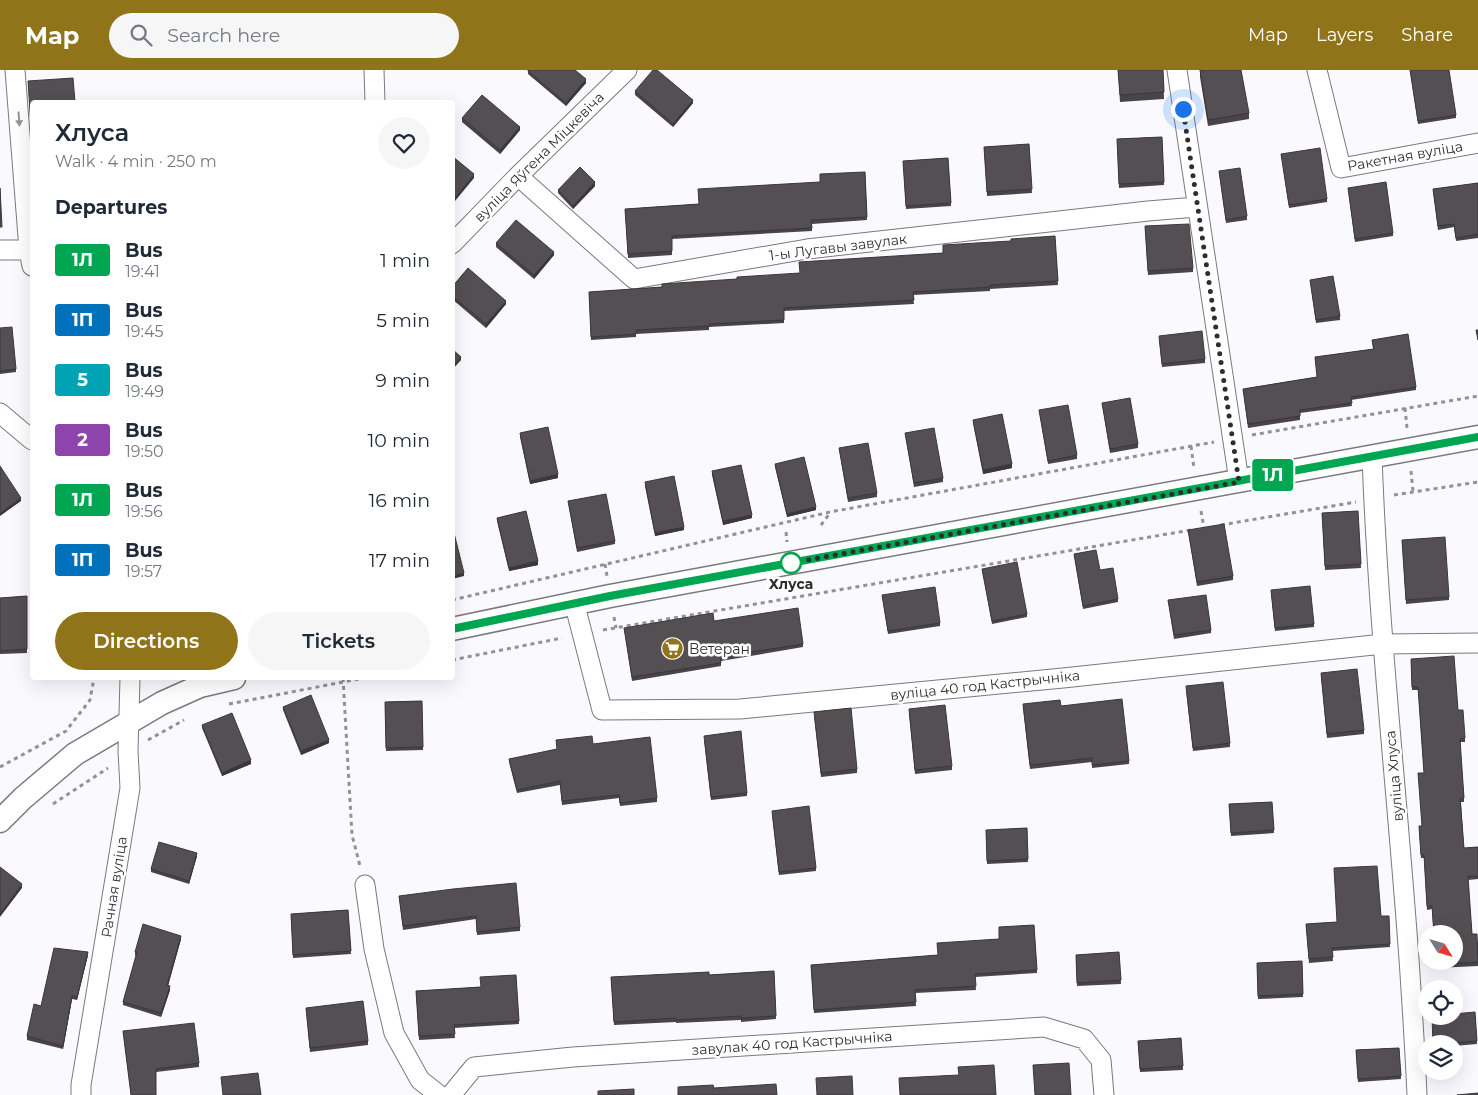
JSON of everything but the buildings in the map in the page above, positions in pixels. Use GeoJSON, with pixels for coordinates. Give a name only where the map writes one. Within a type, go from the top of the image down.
{"type":"FeatureCollection","features":[{"type":"Feature","properties":{"kind":"street"},"geometry":{"type":"LineString","coordinates":[[15,70],[30,243]]}},
{"type":"Feature","properties":{"kind":"street"},"geometry":{"type":"LineString","coordinates":[[374,70],[375,100]]}},
{"type":"Feature","properties":{"kind":"street","name":"вуліца Яўгена Міцкевіча"},"geometry":{"type":"LineString","coordinates":[[455,241],[518,176],[627,70]]}},
{"type":"Feature","properties":{"kind":"street"},"geometry":{"type":"LineString","coordinates":[[1177,70],[1239,482]]}},
{"type":"Feature","properties":{"kind":"street","name":"Ракетная вуліца"},"geometry":{"type":"LineString","coordinates":[[1317,70],[1341,168],[1478,143]]}},
{"type":"Feature","properties":{"kind":"street","name":"1-ы Лугавы завулак"},"geometry":{"type":"LineString","coordinates":[[518,176],[634,279],[807,249],[1148,210],[1197,207]]}},
{"type":"Feature","properties":{"kind":"street"},"geometry":{"type":"LineString","coordinates":[[0,250],[30,255]]}},
{"type":"Feature","properties":{"kind":"street"},"geometry":{"type":"LineString","coordinates":[[0,413],[30,438]]}},
{"type":"Feature","properties":{"kind":"street"},"geometry":{"type":"LineString","coordinates":[[455,628],[574,602],[1478,437]]}},
{"type":"Feature","properties":{"kind":"street","name":"вуліца Хлуса"},"geometry":{"type":"LineString","coordinates":[[1372,456],[1383,644],[1409,958],[1417,1095]]}},
{"type":"Feature","properties":{"kind":"street","name":"вуліца 40 год Кастрычніка"},"geometry":{"type":"LineString","coordinates":[[574,602],[602,710],[740,709],[1063,678],[1383,644],[1478,642]]}},
{"type":"Feature","properties":{"kind":"street","name":"Рачная вуліца"},"geometry":{"type":"LineString","coordinates":[[81,1095],[82,1075],[130,788],[128,751],[130,680]]}},
{"type":"Feature","properties":{"kind":"street"},"geometry":{"type":"LineString","coordinates":[[0,821],[23,798],[75,754],[162,703],[200,686],[226,680]]}},
{"type":"Feature","properties":{"kind":"street"},"geometry":{"type":"LineString","coordinates":[[0,800],[23,798]]}},
{"type":"Feature","properties":{"kind":"street"},"geometry":{"type":"LineString","coordinates":[[365,886],[374,949],[394,1033],[420,1080],[439,1095]]}},
{"type":"Feature","properties":{"kind":"street","name":"завулак 40 год Кастрычніка"},"geometry":{"type":"LineString","coordinates":[[451,1095],[474,1067],[573,1056],[1044,1027],[1084,1039],[1101,1060],[1104,1095]]}},
{"type":"Feature","properties":{"kind":"path"},"geometry":{"type":"LineString","coordinates":[[455,599],[830,512],[1232,438],[1478,396]]}},
{"type":"Feature","properties":{"kind":"path"},"geometry":{"type":"LineString","coordinates":[[455,659],[582,634],[1374,498],[1478,482]]}},
{"type":"Feature","properties":{"kind":"path"},"geometry":{"type":"LineString","coordinates":[[821,525],[830,512]]}},
{"type":"Feature","properties":{"kind":"path"},"geometry":{"type":"LineString","coordinates":[[0,767],[66,731],[90,700],[94,680]]}},
{"type":"Feature","properties":{"kind":"path"},"geometry":{"type":"LineString","coordinates":[[220,706],[343,680],[352,835],[365,886]]}},
{"type":"Feature","properties":{"kind":"bus line","name":"1Л"},"geometry":{"type":"LineString","coordinates":[[455,628],[574,602],[1478,437]]}},
{"type":"Feature","properties":{"kind":"place","name":"Хлуса"},"geometry":{"type":"Point","coordinates":[791,563]}},
{"type":"Feature","properties":{"kind":"place","name":"Ветеран"},"geometry":{"type":"Point","coordinates":[673,649]}},
{"type":"Feature","properties":{"kind":"route"},"geometry":{"type":"LineString","coordinates":[[791,563],[1239,482],[1183,109]]}}]}
